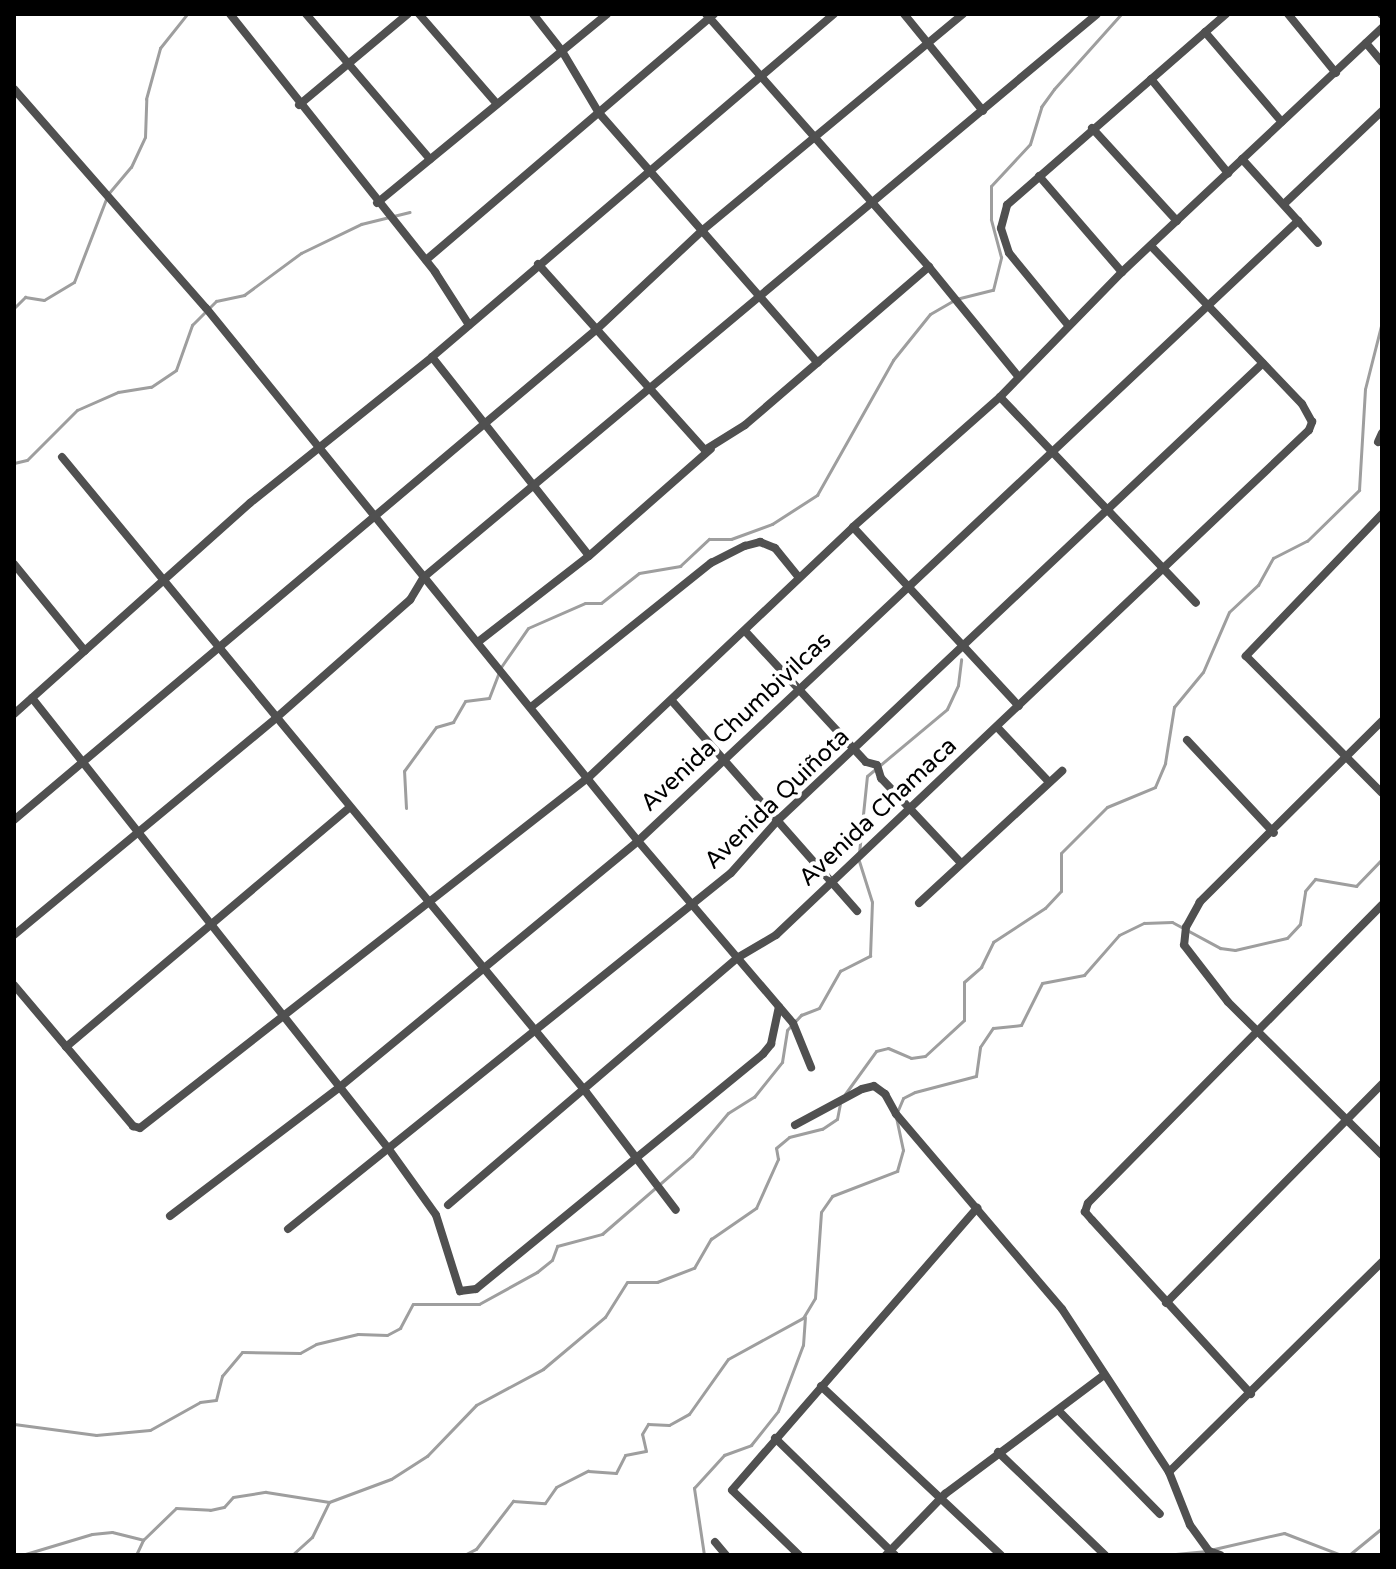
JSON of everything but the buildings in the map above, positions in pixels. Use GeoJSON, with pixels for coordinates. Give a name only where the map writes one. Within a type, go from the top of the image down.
{"type":"FeatureCollection","features":[{"type":"Feature","properties":{"kind":"street"},"geometry":{"type":"LineString","coordinates":[[230,14],[377,203],[426,260],[469,325]]}},
{"type":"Feature","properties":{"kind":"street"},"geometry":{"type":"LineString","coordinates":[[306,14],[430,159]]}},
{"type":"Feature","properties":{"kind":"street"},"geometry":{"type":"LineString","coordinates":[[299,105],[408,14]]}},
{"type":"Feature","properties":{"kind":"street"},"geometry":{"type":"LineString","coordinates":[[419,14],[497,104]]}},
{"type":"Feature","properties":{"kind":"street"},"geometry":{"type":"LineString","coordinates":[[533,14],[562,51],[599,113],[704,229],[818,363]]}},
{"type":"Feature","properties":{"kind":"street"},"geometry":{"type":"LineString","coordinates":[[377,203],[607,14]]}},
{"type":"Feature","properties":{"kind":"street"},"geometry":{"type":"LineString","coordinates":[[14,714],[318,446],[432,357],[834,14]]}},
{"type":"Feature","properties":{"kind":"street"},"geometry":{"type":"LineString","coordinates":[[904,14],[983,111]]}},
{"type":"Feature","properties":{"kind":"street"},"geometry":{"type":"LineString","coordinates":[[14,820],[373,514],[597,329],[704,229],[963,14]]}},
{"type":"Feature","properties":{"kind":"street"},"geometry":{"type":"LineString","coordinates":[[14,935],[276,718],[410,600],[424,577],[1096,14]]}},
{"type":"Feature","properties":{"kind":"street"},"geometry":{"type":"LineString","coordinates":[[1068,325],[1009,253],[1001,228],[1007,205],[1226,14]]}},
{"type":"Feature","properties":{"kind":"street"},"geometry":{"type":"LineString","coordinates":[[1288,14],[1336,73]]}},
{"type":"Feature","properties":{"kind":"street"},"geometry":{"type":"LineString","coordinates":[[426,260],[710,15],[929,267],[1017,375]]}},
{"type":"Feature","properties":{"kind":"street"},"geometry":{"type":"LineString","coordinates":[[14,985],[140,1128],[589,777],[853,527],[1000,397],[1017,375],[1122,272],[1382,28]]}},
{"type":"Feature","properties":{"kind":"street"},"geometry":{"type":"LineString","coordinates":[[1205,32],[1282,122]]}},
{"type":"Feature","properties":{"kind":"street"},"geometry":{"type":"LineString","coordinates":[[1366,43],[1382,62]]}},
{"type":"Feature","properties":{"kind":"street"},"geometry":{"type":"LineString","coordinates":[[1151,79],[1228,173]]}},
{"type":"Feature","properties":{"kind":"street"},"geometry":{"type":"LineString","coordinates":[[14,89],[206,308],[638,841],[793,1023],[811,1067]]}},
{"type":"Feature","properties":{"kind":"street"},"geometry":{"type":"LineString","coordinates":[[1284,204],[1382,111]]}},
{"type":"Feature","properties":{"kind":"street"},"geometry":{"type":"LineString","coordinates":[[1092,128],[1177,221]]}},
{"type":"Feature","properties":{"kind":"street"},"geometry":{"type":"LineString","coordinates":[[1242,159],[1318,243]]}},
{"type":"Feature","properties":{"kind":"street"},"geometry":{"type":"LineString","coordinates":[[1039,176],[1122,272]]}},
{"type":"Feature","properties":{"kind":"street","name":"Avenida Chumbivilcas"},"geometry":{"type":"LineString","coordinates":[[170,1216],[341,1086],[638,841],[725,757],[801,690],[908,584],[1298,221]]}},
{"type":"Feature","properties":{"kind":"street"},"geometry":{"type":"LineString","coordinates":[[1151,246],[1263,363]]}},
{"type":"Feature","properties":{"kind":"street"},"geometry":{"type":"LineString","coordinates":[[538,264],[649,388],[697,447],[711,449]]}},
{"type":"Feature","properties":{"kind":"street"},"geometry":{"type":"LineString","coordinates":[[478,642],[589,556],[711,449],[818,363],[929,267]]}},
{"type":"Feature","properties":{"kind":"street"},"geometry":{"type":"LineString","coordinates":[[432,357],[589,556]]}},
{"type":"Feature","properties":{"kind":"street","name":"Avenida Chamaca"},"geometry":{"type":"LineString","coordinates":[[448,1205],[586,1092],[737,958],[776,935],[1165,567],[1312,422],[1263,363]]}},
{"type":"Feature","properties":{"kind":"street","name":"Avenida Quiñota"},"geometry":{"type":"LineString","coordinates":[[288,1229],[731,873],[778,820],[856,752],[964,643],[1263,363]]}},
{"type":"Feature","properties":{"kind":"street"},"geometry":{"type":"LineString","coordinates":[[1000,397],[1109,508],[1196,603]]}},
{"type":"Feature","properties":{"kind":"street"},"geometry":{"type":"LineString","coordinates":[[62,457],[481,970],[586,1092],[676,1210]]}},
{"type":"Feature","properties":{"kind":"street"},"geometry":{"type":"LineString","coordinates":[[1382,514],[1246,656],[1382,793]]}},
{"type":"Feature","properties":{"kind":"street"},"geometry":{"type":"LineString","coordinates":[[853,527],[964,643],[1019,706]]}},
{"type":"Feature","properties":{"kind":"street"},"geometry":{"type":"LineString","coordinates":[[531,707],[711,563],[745,546],[760,542],[775,548],[799,578]]}},
{"type":"Feature","properties":{"kind":"street"},"geometry":{"type":"LineString","coordinates":[[14,564],[85,651]]}},
{"type":"Feature","properties":{"kind":"street"},"geometry":{"type":"LineString","coordinates":[[745,631],[856,752],[877,765],[881,778],[961,863]]}},
{"type":"Feature","properties":{"kind":"street"},"geometry":{"type":"LineString","coordinates":[[32,698],[388,1148],[436,1215],[460,1291],[476,1289],[763,1054],[771,1044],[779,1007]]}},
{"type":"Feature","properties":{"kind":"street"},"geometry":{"type":"LineString","coordinates":[[672,701],[725,757],[857,911]]}},
{"type":"Feature","properties":{"kind":"street"},"geometry":{"type":"LineString","coordinates":[[1382,721],[1274,833],[1200,902],[1186,927],[1184,945],[1228,1002],[1261,1030],[1382,1155]]}},
{"type":"Feature","properties":{"kind":"street"},"geometry":{"type":"LineString","coordinates":[[997,727],[1048,781]]}},
{"type":"Feature","properties":{"kind":"street"},"geometry":{"type":"LineString","coordinates":[[1187,740],[1274,833]]}},
{"type":"Feature","properties":{"kind":"street"},"geometry":{"type":"LineString","coordinates":[[919,903],[1062,771]]}},
{"type":"Feature","properties":{"kind":"street"},"geometry":{"type":"LineString","coordinates":[[66,1047],[349,808]]}},
{"type":"Feature","properties":{"kind":"street"},"geometry":{"type":"LineString","coordinates":[[1251,1394],[1203,1336],[1166,1303],[1085,1212],[1088,1203],[1382,905]]}},
{"type":"Feature","properties":{"kind":"street"},"geometry":{"type":"LineString","coordinates":[[1166,1303],[1382,1084]]}},
{"type":"Feature","properties":{"kind":"street"},"geometry":{"type":"LineString","coordinates":[[795,1125],[874,1086],[1062,1309],[1169,1472],[1190,1525],[1209,1551],[1220,1555]]}},
{"type":"Feature","properties":{"kind":"street"},"geometry":{"type":"LineString","coordinates":[[799,1555],[732,1490],[977,1208]]}},
{"type":"Feature","properties":{"kind":"street"},"geometry":{"type":"LineString","coordinates":[[1169,1472],[1382,1262]]}},
{"type":"Feature","properties":{"kind":"street"},"geometry":{"type":"LineString","coordinates":[[775,1438],[890,1553],[941,1498],[1104,1375]]}},
{"type":"Feature","properties":{"kind":"street"},"geometry":{"type":"LineString","coordinates":[[821,1386],[1001,1555]]}},
{"type":"Feature","properties":{"kind":"street"},"geometry":{"type":"LineString","coordinates":[[1059,1411],[1160,1514]]}},
{"type":"Feature","properties":{"kind":"street"},"geometry":{"type":"LineString","coordinates":[[998,1452],[1105,1555]]}},
{"type":"Feature","properties":{"kind":"street"},"geometry":{"type":"LineString","coordinates":[[715,1542],[726,1555]]}},
{"type":"Feature","properties":{"kind":"waterway"},"geometry":{"type":"LineString","coordinates":[[14,308],[25,297],[44,300],[74,282],[108,194],[131,167],[145,137],[146,99],[160,48],[187,14]]}},
{"type":"Feature","properties":{"kind":"waterway"},"geometry":{"type":"LineString","coordinates":[[501,667],[528,628],[585,603],[601,603],[639,573],[680,566],[709,539],[731,539],[772,524],[817,495],[893,360],[930,314],[956,299],[993,290],[1001,257],[991,219],[991,186],[1030,144],[1041,107],[1054,89],[1121,14]]}},
{"type":"Feature","properties":{"kind":"waterway"},"geometry":{"type":"LineString","coordinates":[[14,463],[27,460],[77,410],[118,392],[151,387],[176,370],[192,325],[216,301],[244,295],[301,253],[361,224],[410,212]]}},
{"type":"Feature","properties":{"kind":"waterway"},"geometry":{"type":"LineString","coordinates":[[845,1094],[876,1051],[888,1048],[911,1058],[925,1056],[964,1020],[964,982],[981,967],[993,942],[1045,908],[1061,891],[1061,853],[1107,807],[1155,787],[1165,763],[1174,707],[1203,672],[1229,612],[1258,585],[1273,558],[1307,541],[1359,490],[1365,389],[1382,322]]}},
{"type":"Feature","properties":{"kind":"waterway"},"geometry":{"type":"LineString","coordinates":[[859,853],[867,776],[947,709],[958,685],[961,659]]}},
{"type":"Feature","properties":{"kind":"waterway"},"geometry":{"type":"LineString","coordinates":[[406,808],[404,771],[436,727],[453,722],[465,701],[489,698],[498,674]]}},
{"type":"Feature","properties":{"kind":"waterway"},"geometry":{"type":"LineString","coordinates":[[898,1110],[903,1098],[915,1092],[976,1076],[980,1047],[993,1028],[1021,1025],[1042,983],[1084,975],[1119,935],[1144,923],[1172,922],[1220,948],[1235,950],[1287,938],[1300,924],[1305,891],[1315,879],[1356,886],[1382,859]]}},
{"type":"Feature","properties":{"kind":"waterway"},"geometry":{"type":"LineString","coordinates":[[14,1424],[96,1435],[150,1430],[200,1402],[216,1400],[222,1376],[242,1352],[300,1353],[316,1344],[358,1334],[387,1335],[400,1328],[413,1304],[479,1304],[537,1272],[552,1260],[557,1246],[602,1234],[692,1156],[728,1113],[754,1097],[782,1062],[787,1030],[801,1015],[819,1008],[840,971],[870,956],[872,902],[859,861]]}},
{"type":"Feature","properties":{"kind":"waterway"},"geometry":{"type":"LineString","coordinates":[[136,1555],[143,1540],[176,1508],[210,1510],[224,1507],[233,1497],[266,1492],[329,1502],[391,1479],[427,1456],[476,1405],[543,1369],[605,1317],[627,1282],[657,1282],[694,1268],[711,1239],[756,1208],[778,1159],[776,1148],[789,1137],[822,1129],[837,1119],[840,1104]]}},
{"type":"Feature","properties":{"kind":"waterway"},"geometry":{"type":"LineString","coordinates":[[464,1555],[476,1549],[513,1501],[545,1503],[556,1487],[588,1471],[616,1473],[625,1455],[646,1451],[642,1434],[648,1424],[669,1425],[689,1414],[728,1359],[803,1318],[815,1298],[821,1212],[832,1196],[897,1171],[903,1150],[896,1117]]}},
{"type":"Feature","properties":{"kind":"waterway"},"geometry":{"type":"LineString","coordinates":[[704,1555],[694,1488],[724,1455],[751,1445],[778,1411],[803,1345],[805,1317]]}},
{"type":"Feature","properties":{"kind":"waterway"},"geometry":{"type":"LineString","coordinates":[[292,1555],[312,1537],[329,1502]]}},
{"type":"Feature","properties":{"kind":"waterway"},"geometry":{"type":"LineString","coordinates":[[1349,1555],[1382,1528]]}},
{"type":"Feature","properties":{"kind":"waterway"},"geometry":{"type":"LineString","coordinates":[[22,1555],[92,1534],[112,1532],[143,1540]]}},
{"type":"Feature","properties":{"kind":"waterway"},"geometry":{"type":"LineString","coordinates":[[1214,1549],[1284,1533],[1341,1555]]}},
{"type":"Feature","properties":{"kind":"waterway"},"geometry":{"type":"LineString","coordinates":[[1165,1555],[1207,1551]]}}]}
